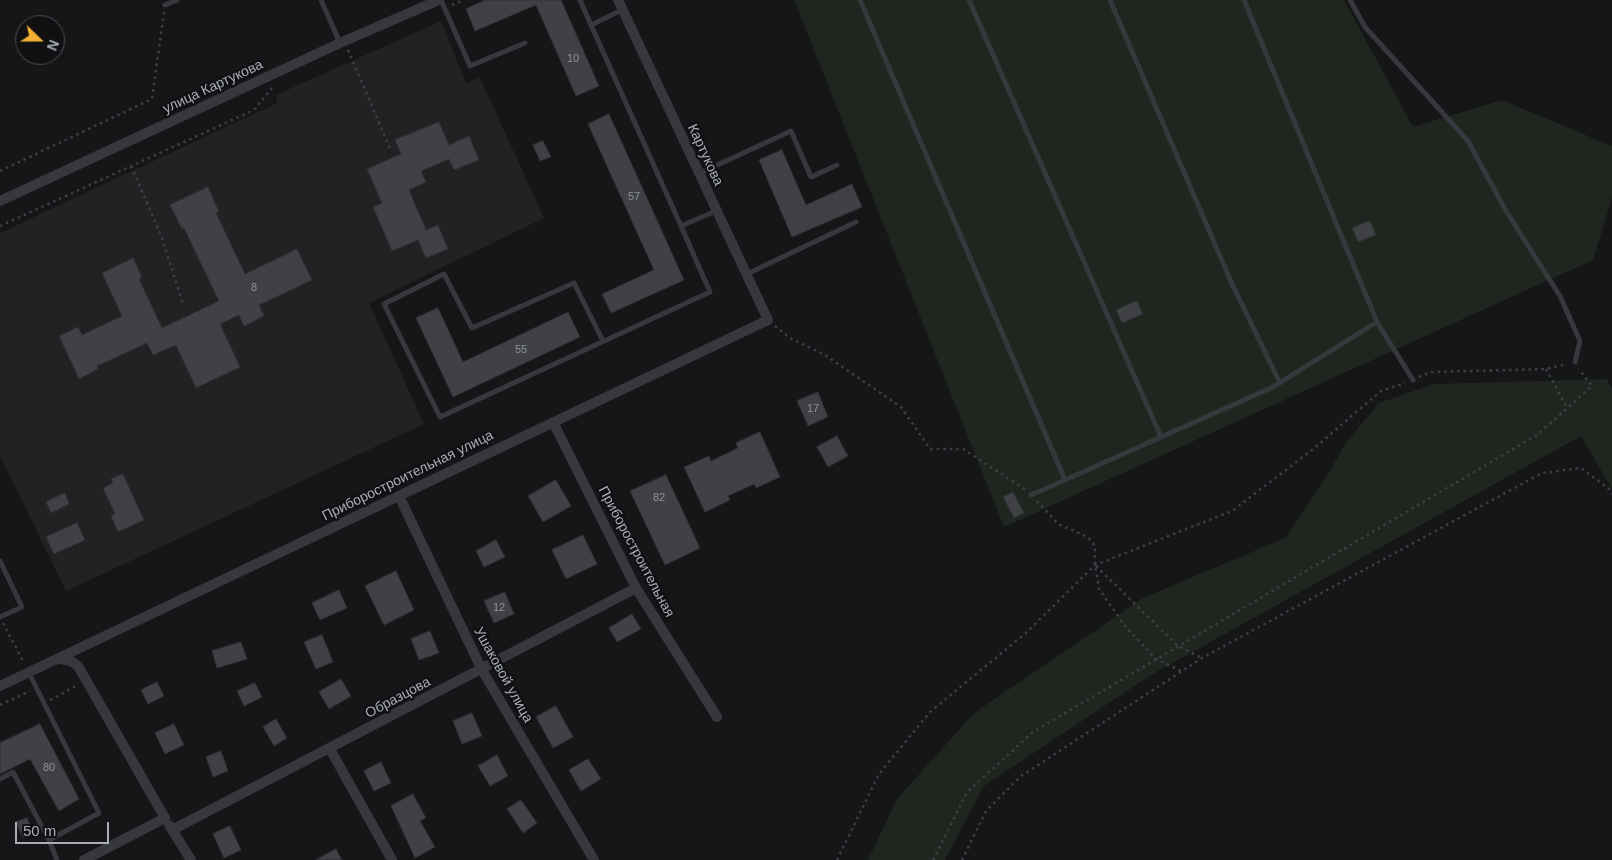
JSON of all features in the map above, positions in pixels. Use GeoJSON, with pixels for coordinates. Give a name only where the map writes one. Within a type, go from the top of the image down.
{"type":"FeatureCollection","features":[{"type":"Feature","properties":{"kind":"street","name":"Картукова"},"geometry":{"type":"LineString","coordinates":[[618,0],[768,320]]}},
{"type":"Feature","properties":{"kind":"street","name":"улица Картукова"},"geometry":{"type":"LineString","coordinates":[[0,201],[344,45],[442,3]]}},
{"type":"Feature","properties":{"kind":"street","name":"Приборостроительная улица"},"geometry":{"type":"LineString","coordinates":[[0,686],[768,320]]}},
{"type":"Feature","properties":{"kind":"street","name":"Приборостроительная"},"geometry":{"type":"LineString","coordinates":[[553,422],[636,588],[717,718]]}},
{"type":"Feature","properties":{"kind":"street","name":"Ушаковой улица"},"geometry":{"type":"LineString","coordinates":[[399,496],[482,670],[594,860]]}},
{"type":"Feature","properties":{"kind":"street","name":"Образцова"},"geometry":{"type":"LineString","coordinates":[[172,830],[636,588]]}},
{"type":"Feature","properties":{"kind":"street"},"geometry":{"type":"LineString","coordinates":[[60,659],[71,661],[78,666],[191,860]]}},
{"type":"Feature","properties":{"kind":"street"},"geometry":{"type":"LineString","coordinates":[[330,749],[392,860]]}},
{"type":"Feature","properties":{"kind":"street"},"geometry":{"type":"LineString","coordinates":[[84,860],[165,818]]}},
{"type":"Feature","properties":{"kind":"lane"},"geometry":{"type":"LineString","coordinates":[[165,5],[177,0]]}},
{"type":"Feature","properties":{"kind":"lane"},"geometry":{"type":"LineString","coordinates":[[322,0],[344,45]]}},
{"type":"Feature","properties":{"kind":"lane"},"geometry":{"type":"LineString","coordinates":[[580,0],[710,292],[440,417],[384,304],[444,274],[472,328],[574,283],[603,341]]}},
{"type":"Feature","properties":{"kind":"lane"},"geometry":{"type":"LineString","coordinates":[[860,0],[1065,480]]}},
{"type":"Feature","properties":{"kind":"lane"},"geometry":{"type":"LineString","coordinates":[[969,0],[1162,437]]}},
{"type":"Feature","properties":{"kind":"lane"},"geometry":{"type":"LineString","coordinates":[[1110,0],[1232,284],[1280,383]]}},
{"type":"Feature","properties":{"kind":"lane"},"geometry":{"type":"LineString","coordinates":[[1244,0],[1378,322],[1413,380]]}},
{"type":"Feature","properties":{"kind":"lane"},"geometry":{"type":"LineString","coordinates":[[1350,0],[1365,27],[1468,141],[1506,210],[1560,296],[1580,342],[1575,362]]}},
{"type":"Feature","properties":{"kind":"lane"},"geometry":{"type":"LineString","coordinates":[[442,3],[470,66],[525,44]]}},
{"type":"Feature","properties":{"kind":"lane"},"geometry":{"type":"LineString","coordinates":[[591,25],[622,10]]}},
{"type":"Feature","properties":{"kind":"lane"},"geometry":{"type":"LineString","coordinates":[[698,174],[791,131],[811,177],[837,165]]}},
{"type":"Feature","properties":{"kind":"lane"},"geometry":{"type":"LineString","coordinates":[[681,226],[716,211]]}},
{"type":"Feature","properties":{"kind":"lane"},"geometry":{"type":"LineString","coordinates":[[747,274],[856,222]]}},
{"type":"Feature","properties":{"kind":"lane"},"geometry":{"type":"LineString","coordinates":[[1031,495],[1280,383],[1378,322]]}},
{"type":"Feature","properties":{"kind":"lane"},"geometry":{"type":"LineString","coordinates":[[0,561],[22,607],[0,618]]}},
{"type":"Feature","properties":{"kind":"lane"},"geometry":{"type":"LineString","coordinates":[[29,673],[99,813],[50,840]]}},
{"type":"Feature","properties":{"kind":"lane"},"geometry":{"type":"LineString","coordinates":[[0,779],[13,772],[50,840],[57,860]]}},
{"type":"Feature","properties":{"kind":"path"},"geometry":{"type":"LineString","coordinates":[[442,3],[464,0]]}},
{"type":"Feature","properties":{"kind":"path"},"geometry":{"type":"LineString","coordinates":[[0,171],[152,99],[165,5]]}},
{"type":"Feature","properties":{"kind":"path"},"geometry":{"type":"LineString","coordinates":[[344,45],[357,47]]}},
{"type":"Feature","properties":{"kind":"path"},"geometry":{"type":"LineString","coordinates":[[340,55],[344,45]]}},
{"type":"Feature","properties":{"kind":"path"},"geometry":{"type":"LineString","coordinates":[[344,45],[391,151]]}},
{"type":"Feature","properties":{"kind":"path"},"geometry":{"type":"LineString","coordinates":[[0,226],[254,110],[273,87]]}},
{"type":"Feature","properties":{"kind":"path"},"geometry":{"type":"LineString","coordinates":[[131,166],[161,234],[183,304]]}},
{"type":"Feature","properties":{"kind":"path"},"geometry":{"type":"LineString","coordinates":[[768,320],[790,338],[825,356],[901,407],[930,449],[963,449],[1023,487],[1058,524],[1088,538],[1095,546],[1095,565],[1099,589],[1125,626],[1156,659],[1182,672]]}},
{"type":"Feature","properties":{"kind":"path"},"geometry":{"type":"LineString","coordinates":[[837,860],[879,774],[930,712],[1026,632],[1095,565],[1232,511],[1312,450],[1381,391],[1432,372],[1546,369],[1575,362],[1592,386],[1537,435],[1033,732],[968,792],[933,860]]}},
{"type":"Feature","properties":{"kind":"path"},"geometry":{"type":"LineString","coordinates":[[1546,369],[1567,408]]}},
{"type":"Feature","properties":{"kind":"path"},"geometry":{"type":"LineString","coordinates":[[962,860],[986,811],[1021,776],[1202,658],[1542,473],[1581,468],[1610,489],[1612,494]]}},
{"type":"Feature","properties":{"kind":"path"},"geometry":{"type":"LineString","coordinates":[[1095,565],[1178,646],[1202,658]]}},
{"type":"Feature","properties":{"kind":"path"},"geometry":{"type":"LineString","coordinates":[[0,618],[29,673]]}},
{"type":"Feature","properties":{"kind":"path"},"geometry":{"type":"LineString","coordinates":[[44,702],[86,681]]}},
{"type":"Feature","properties":{"kind":"path"},"geometry":{"type":"LineString","coordinates":[[0,705],[36,688]]}},
{"type":"Feature","properties":{"kind":"shaded area"},"geometry":{"type":"Polygon","coordinates":[[[794,0],[1344,0],[1413,127],[1502,100],[1612,146],[1612,198],[1593,260],[1004,527],[794,0]]]}},
{"type":"Feature","properties":{"kind":"shaded area"},"geometry":{"type":"Polygon","coordinates":[[[441,21],[466,83],[480,78],[544,218],[369,303],[424,424],[66,591],[0,456],[0,233],[277,103],[276,95],[441,21]]]}},
{"type":"Feature","properties":{"kind":"shaded area"},"geometry":{"type":"Polygon","coordinates":[[[1607,379],[1612,388],[1612,489],[1581,436],[1151,675],[984,786],[945,860],[868,860],[897,799],[974,713],[1143,598],[1285,538],[1325,479],[1347,441],[1379,403],[1434,384],[1607,379]]]}},
{"type":"Feature","properties":{"kind":"building"},"geometry":{"type":"Polygon","coordinates":[[[486,0],[561,0],[599,86],[576,96],[536,5],[475,31],[466,9],[486,0]]]}},
{"type":"Feature","properties":{"kind":"building"},"geometry":{"type":"Polygon","coordinates":[[[609,114],[684,280],[611,313],[602,294],[654,270],[588,124],[609,114]]]}},
{"type":"Feature","properties":{"kind":"building"},"geometry":{"type":"Polygon","coordinates":[[[439,122],[449,145],[469,136],[479,160],[454,170],[449,159],[421,171],[426,182],[409,190],[426,230],[438,225],[448,249],[426,258],[418,240],[392,251],[373,207],[382,203],[367,169],[401,154],[395,140],[439,122]]]}},
{"type":"Feature","properties":{"kind":"building"},"geometry":{"type":"Polygon","coordinates":[[[543,141],[551,157],[540,161],[533,145],[543,141]]]}},
{"type":"Feature","properties":{"kind":"building"},"geometry":{"type":"Polygon","coordinates":[[[782,150],[806,205],[852,184],[862,207],[792,237],[759,160],[782,150]]]}},
{"type":"Feature","properties":{"kind":"building"},"geometry":{"type":"Polygon","coordinates":[[[208,187],[219,212],[216,213],[245,274],[297,249],[312,280],[259,305],[264,316],[244,326],[239,315],[220,324],[240,367],[196,388],[176,345],[153,355],[147,343],[97,366],[98,369],[79,379],[59,336],[78,327],[82,335],[122,316],[102,273],[133,258],[142,277],[139,279],[162,328],[219,301],[184,228],[182,229],[170,205],[208,187]]]}},
{"type":"Feature","properties":{"kind":"building"},"geometry":{"type":"Polygon","coordinates":[[[1370,221],[1376,235],[1358,242],[1352,228],[1370,221]]]}},
{"type":"Feature","properties":{"kind":"building"},"geometry":{"type":"Polygon","coordinates":[[[1137,301],[1143,314],[1122,323],[1116,310],[1137,301]]]}},
{"type":"Feature","properties":{"kind":"building"},"geometry":{"type":"Polygon","coordinates":[[[438,308],[463,362],[568,312],[580,337],[453,397],[416,318],[438,308]]]}},
{"type":"Feature","properties":{"kind":"building"},"geometry":{"type":"Polygon","coordinates":[[[818,392],[828,417],[808,426],[797,401],[818,392]]]}},
{"type":"Feature","properties":{"kind":"building"},"geometry":{"type":"Polygon","coordinates":[[[760,432],[780,477],[756,488],[754,484],[728,496],[730,500],[705,512],[684,467],[709,456],[711,461],[738,448],[736,443],[760,432]]]}},
{"type":"Feature","properties":{"kind":"building"},"geometry":{"type":"Polygon","coordinates":[[[837,436],[848,456],[828,467],[817,447],[837,436]]]}},
{"type":"Feature","properties":{"kind":"building"},"geometry":{"type":"Polygon","coordinates":[[[123,474],[144,520],[118,532],[111,516],[115,514],[103,488],[113,483],[111,479],[123,474]]]}},
{"type":"Feature","properties":{"kind":"building"},"geometry":{"type":"Polygon","coordinates":[[[666,475],[700,548],[665,565],[630,491],[666,475]]]}},
{"type":"Feature","properties":{"kind":"building"},"geometry":{"type":"Polygon","coordinates":[[[556,480],[571,506],[543,522],[528,496],[556,480]]]}},
{"type":"Feature","properties":{"kind":"building"},"geometry":{"type":"Polygon","coordinates":[[[1013,492],[1024,513],[1014,518],[1003,497],[1013,492]]]}},
{"type":"Feature","properties":{"kind":"building"},"geometry":{"type":"Polygon","coordinates":[[[65,493],[69,504],[51,513],[46,502],[65,493]]]}},
{"type":"Feature","properties":{"kind":"building"},"geometry":{"type":"Polygon","coordinates":[[[77,523],[85,540],[54,554],[46,537],[77,523]]]}},
{"type":"Feature","properties":{"kind":"building"},"geometry":{"type":"Polygon","coordinates":[[[583,535],[597,564],[566,579],[552,550],[583,535]]]}},
{"type":"Feature","properties":{"kind":"building"},"geometry":{"type":"Polygon","coordinates":[[[496,540],[505,557],[484,567],[476,551],[496,540]]]}},
{"type":"Feature","properties":{"kind":"building"},"geometry":{"type":"Polygon","coordinates":[[[396,571],[414,610],[384,625],[365,586],[396,571]]]}},
{"type":"Feature","properties":{"kind":"building"},"geometry":{"type":"Polygon","coordinates":[[[339,590],[347,608],[320,620],[312,603],[339,590]]]}},
{"type":"Feature","properties":{"kind":"building"},"geometry":{"type":"Polygon","coordinates":[[[505,592],[514,614],[494,623],[484,601],[505,592]]]}},
{"type":"Feature","properties":{"kind":"building"},"geometry":{"type":"Polygon","coordinates":[[[632,614],[641,629],[617,642],[609,628],[632,614]]]}},
{"type":"Feature","properties":{"kind":"building"},"geometry":{"type":"Polygon","coordinates":[[[430,631],[439,653],[419,660],[411,639],[430,631]]]}},
{"type":"Feature","properties":{"kind":"building"},"geometry":{"type":"Polygon","coordinates":[[[322,635],[333,662],[316,669],[304,642],[322,635]]]}},
{"type":"Feature","properties":{"kind":"building"},"geometry":{"type":"Polygon","coordinates":[[[241,642],[247,659],[217,668],[212,651],[241,642]]]}},
{"type":"Feature","properties":{"kind":"building"},"geometry":{"type":"Polygon","coordinates":[[[341,679],[351,696],[329,709],[319,692],[341,679]]]}},
{"type":"Feature","properties":{"kind":"building"},"geometry":{"type":"Polygon","coordinates":[[[157,682],[164,696],[148,704],[141,690],[157,682]]]}},
{"type":"Feature","properties":{"kind":"building"},"geometry":{"type":"Polygon","coordinates":[[[255,683],[262,697],[244,706],[237,691],[255,683]]]}},
{"type":"Feature","properties":{"kind":"building"},"geometry":{"type":"Polygon","coordinates":[[[556,706],[573,737],[553,748],[536,717],[556,706]]]}},
{"type":"Feature","properties":{"kind":"building"},"geometry":{"type":"Polygon","coordinates":[[[472,713],[482,736],[462,744],[453,721],[472,713]]]}},
{"type":"Feature","properties":{"kind":"building"},"geometry":{"type":"Polygon","coordinates":[[[276,719],[287,738],[274,746],[263,727],[276,719]]]}},
{"type":"Feature","properties":{"kind":"building"},"geometry":{"type":"Polygon","coordinates":[[[40,724],[79,799],[59,811],[30,759],[0,774],[0,743],[40,724]]]}},
{"type":"Feature","properties":{"kind":"building"},"geometry":{"type":"Polygon","coordinates":[[[174,724],[184,745],[165,754],[155,733],[174,724]]]}},
{"type":"Feature","properties":{"kind":"building"},"geometry":{"type":"Polygon","coordinates":[[[221,751],[228,771],[213,777],[206,757],[221,751]]]}},
{"type":"Feature","properties":{"kind":"building"},"geometry":{"type":"Polygon","coordinates":[[[497,755],[508,776],[490,786],[478,766],[497,755]]]}},
{"type":"Feature","properties":{"kind":"building"},"geometry":{"type":"Polygon","coordinates":[[[588,759],[601,779],[581,791],[569,770],[588,759]]]}},
{"type":"Feature","properties":{"kind":"building"},"geometry":{"type":"Polygon","coordinates":[[[381,762],[391,783],[374,791],[364,771],[381,762]]]}},
{"type":"Feature","properties":{"kind":"building"},"geometry":{"type":"Polygon","coordinates":[[[413,794],[426,818],[420,821],[435,847],[415,858],[391,806],[413,794]]]}},
{"type":"Feature","properties":{"kind":"building"},"geometry":{"type":"Polygon","coordinates":[[[521,800],[537,823],[523,833],[507,809],[521,800]]]}},
{"type":"Feature","properties":{"kind":"building"},"geometry":{"type":"Polygon","coordinates":[[[27,818],[34,833],[23,838],[16,822],[27,818]]]}},
{"type":"Feature","properties":{"kind":"building"},"geometry":{"type":"Polygon","coordinates":[[[230,826],[241,850],[224,858],[213,834],[230,826]]]}},
{"type":"Feature","properties":{"kind":"building"},"geometry":{"type":"Polygon","coordinates":[[[336,849],[342,860],[316,860],[336,849]]]}}]}
